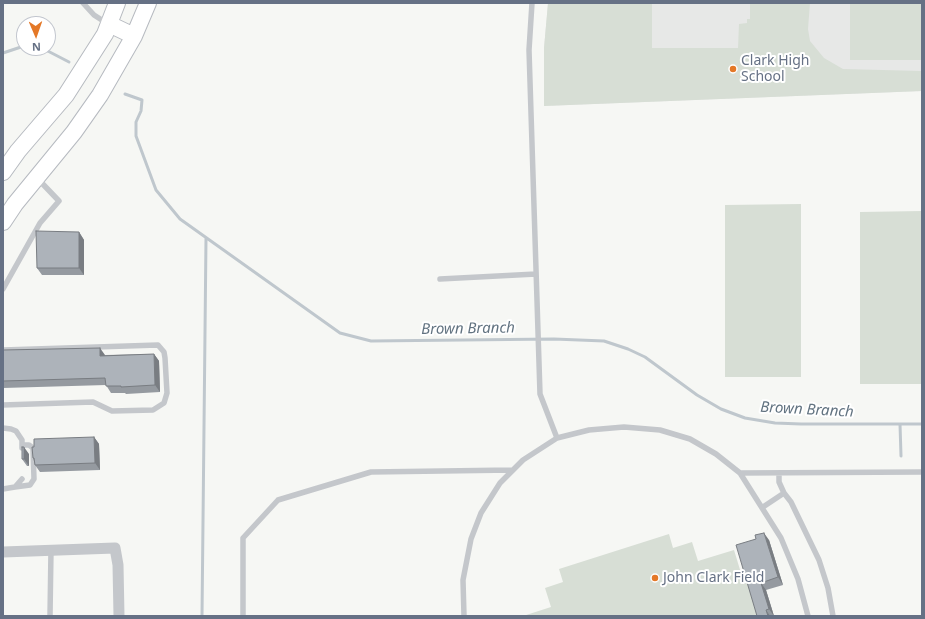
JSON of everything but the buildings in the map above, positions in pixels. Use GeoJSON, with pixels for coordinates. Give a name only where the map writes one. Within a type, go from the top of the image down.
{"type":"FeatureCollection","features":[{"type":"Feature","properties":{"kind":"street"},"geometry":{"type":"LineString","coordinates":[[3,172],[18,151],[66,95],[105,34],[117,3]]}},
{"type":"Feature","properties":{"kind":"street"},"geometry":{"type":"LineString","coordinates":[[3,222],[36,177],[74,132],[100,95],[134,36],[148,3]]}},
{"type":"Feature","properties":{"kind":"street"},"geometry":{"type":"LineString","coordinates":[[109,24],[134,36]]}},
{"type":"Feature","properties":{"kind":"street"},"geometry":{"type":"LineString","coordinates":[[3,552],[115,548],[118,565],[119,616]]}},
{"type":"Feature","properties":{"kind":"lane"},"geometry":{"type":"LineString","coordinates":[[83,3],[94,15],[109,24]]}},
{"type":"Feature","properties":{"kind":"lane"},"geometry":{"type":"LineString","coordinates":[[532,3],[529,50],[540,394],[557,438]]}},
{"type":"Feature","properties":{"kind":"lane"},"geometry":{"type":"LineString","coordinates":[[3,289],[40,223],[59,201],[36,177]]}},
{"type":"Feature","properties":{"kind":"lane"},"geometry":{"type":"LineString","coordinates":[[440,279],[536,274]]}},
{"type":"Feature","properties":{"kind":"lane"},"geometry":{"type":"LineString","coordinates":[[3,350],[158,345],[164,352],[167,393],[164,403],[153,410],[112,411],[93,402],[3,405]]}},
{"type":"Feature","properties":{"kind":"lane"},"geometry":{"type":"LineString","coordinates":[[464,616],[464,580],[471,540],[489,498],[500,483],[513,470],[540,448],[557,438],[577,432],[624,427],[660,430],[700,444],[716,454],[740,474],[763,507],[781,538],[798,579],[808,616]]}},
{"type":"Feature","properties":{"kind":"lane"},"geometry":{"type":"LineString","coordinates":[[3,428],[16,431],[20,435],[22,456]]}},
{"type":"Feature","properties":{"kind":"lane"},"geometry":{"type":"LineString","coordinates":[[3,489],[30,485],[34,479],[33,448],[29,445],[22,446]]}},
{"type":"Feature","properties":{"kind":"lane"},"geometry":{"type":"LineString","coordinates":[[243,616],[243,538],[278,500],[371,472],[513,470]]}},
{"type":"Feature","properties":{"kind":"lane"},"geometry":{"type":"LineString","coordinates":[[740,474],[922,472]]}},
{"type":"Feature","properties":{"kind":"lane"},"geometry":{"type":"LineString","coordinates":[[779,473],[779,482],[784,493],[791,502],[819,560],[828,588],[833,616]]}},
{"type":"Feature","properties":{"kind":"lane"},"geometry":{"type":"LineString","coordinates":[[16,487],[22,479]]}},
{"type":"Feature","properties":{"kind":"lane"},"geometry":{"type":"LineString","coordinates":[[763,507],[784,493]]}},
{"type":"Feature","properties":{"kind":"lane"},"geometry":{"type":"LineString","coordinates":[[50,616],[51,550]]}},
{"type":"Feature","properties":{"kind":"shaded area","name":"Clark High School"},"geometry":{"type":"Polygon","coordinates":[[[548,3],[922,3],[922,91],[544,106],[544,48],[548,3]]]}},
{"type":"Feature","properties":{"kind":"shaded area","name":"Clark High School"},"geometry":{"type":"Polygon","coordinates":[[[548,3],[652,3],[652,48],[738,48],[739,24],[747,23],[747,19],[750,19],[750,3],[810,3],[808,29],[810,41],[824,58],[843,69],[922,71],[922,91],[544,106],[544,48],[548,3]]]}},
{"type":"Feature","properties":{"kind":"shaded area"},"geometry":{"type":"Polygon","coordinates":[[[850,3],[922,3],[922,60],[850,60],[850,3]]]}},
{"type":"Feature","properties":{"kind":"shaded area"},"geometry":{"type":"Polygon","coordinates":[[[801,204],[801,377],[725,377],[725,205],[801,204]]]}},
{"type":"Feature","properties":{"kind":"shaded area"},"geometry":{"type":"Polygon","coordinates":[[[922,211],[922,384],[860,384],[860,212],[922,211]]]}},
{"type":"Feature","properties":{"kind":"shaded area","name":"John Clark Field"},"geometry":{"type":"Polygon","coordinates":[[[669,534],[673,548],[692,542],[698,561],[734,550],[741,573],[746,572],[758,616],[523,616],[551,607],[545,588],[563,582],[559,569],[669,534]]]}},
{"type":"Feature","properties":{"kind":"waterway","name":"Brown Branch"},"geometry":{"type":"LineString","coordinates":[[3,53],[16,49]]}},
{"type":"Feature","properties":{"kind":"waterway","name":"Brown Branch"},"geometry":{"type":"LineString","coordinates":[[56,55],[69,62]]}},
{"type":"Feature","properties":{"kind":"waterway","name":"Brown Branch"},"geometry":{"type":"LineString","coordinates":[[125,94],[142,100],[141,111],[136,122],[136,136],[156,190],[180,219],[340,333],[371,341],[554,339],[604,341],[628,349],[645,357],[697,395],[721,409],[745,418],[775,423],[801,424],[922,424]]}},
{"type":"Feature","properties":{"kind":"waterway"},"geometry":{"type":"LineString","coordinates":[[202,616],[206,238]]}},
{"type":"Feature","properties":{"kind":"waterway"},"geometry":{"type":"LineString","coordinates":[[900,424],[901,456]]}},
{"type":"Feature","properties":{"kind":"place","name":"Clark High School"},"geometry":{"type":"Point","coordinates":[733,69]}},
{"type":"Feature","properties":{"kind":"place","name":"John Clark Field"},"geometry":{"type":"Point","coordinates":[655,578]}}]}
